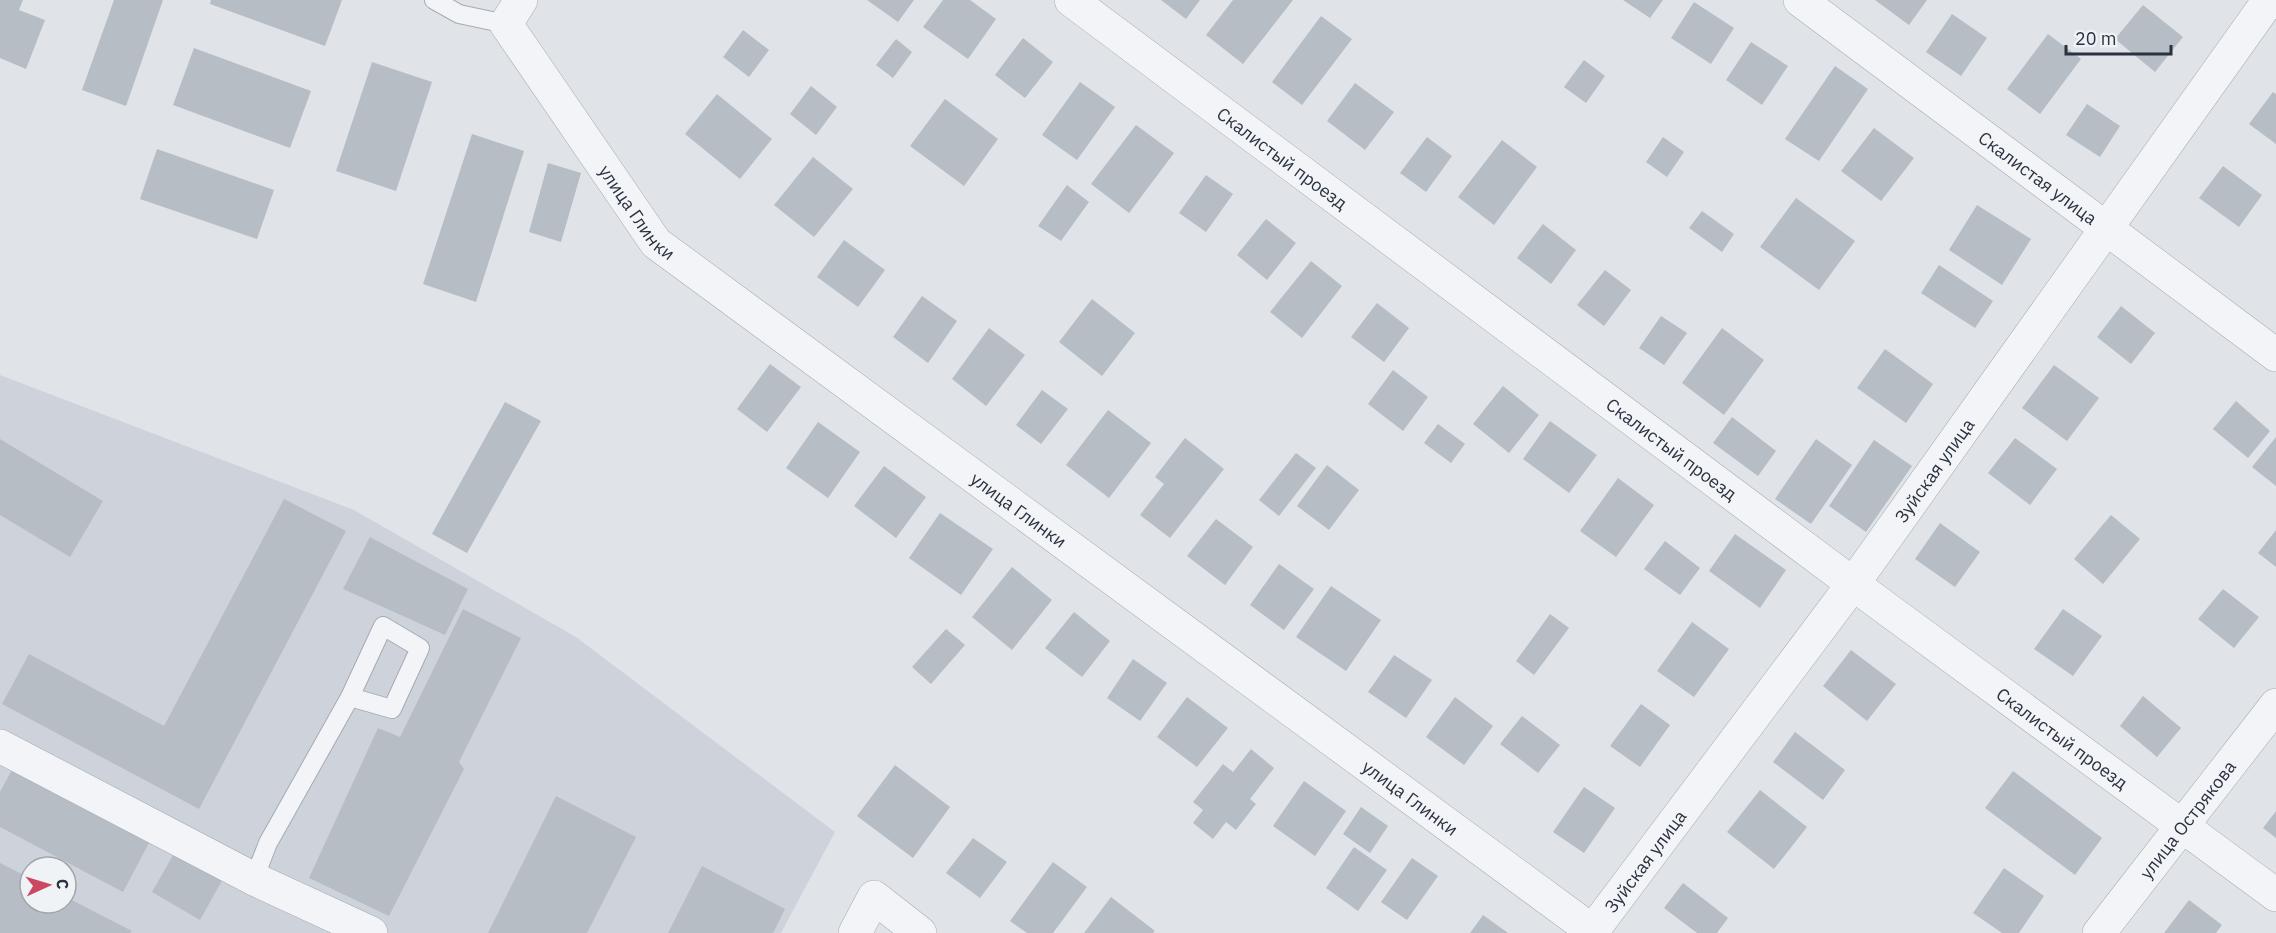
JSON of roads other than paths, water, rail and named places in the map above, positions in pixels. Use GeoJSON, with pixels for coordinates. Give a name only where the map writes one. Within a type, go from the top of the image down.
{"type":"FeatureCollection","features":[{"type":"Feature","properties":{"kind":"street","name":"Скалистый проезд"},"geometry":{"type":"LineString","coordinates":[[1071,0],[1853,584],[2276,895]]}},
{"type":"Feature","properties":{"kind":"street","name":"Скалистая улица"},"geometry":{"type":"LineString","coordinates":[[1800,0],[2276,355]]}},
{"type":"Feature","properties":{"kind":"street","name":"Зуйская улица"},"geometry":{"type":"LineString","coordinates":[[1593,932],[1853,584],[2269,0]]}},
{"type":"Feature","properties":{"kind":"street","name":"улица Глинки"},"geometry":{"type":"LineString","coordinates":[[514,12],[657,243],[1593,932]]}},
{"type":"Feature","properties":{"kind":"street","name":"улица Острякова"},"geometry":{"type":"LineString","coordinates":[[2099,933],[2276,705]]}},
{"type":"Feature","properties":{"kind":"street"},"geometry":{"type":"LineString","coordinates":[[0,747],[254,879],[371,933]]}},
{"type":"Feature","properties":{"kind":"street"},"geometry":{"type":"LineString","coordinates":[[855,933],[874,897],[920,933]]}},
{"type":"Feature","properties":{"kind":"lane"},"geometry":{"type":"LineString","coordinates":[[434,0],[459,14],[514,12]]}},
{"type":"Feature","properties":{"kind":"lane"},"geometry":{"type":"LineString","coordinates":[[254,879],[268,843],[350,697],[383,626],[420,648],[392,709],[350,697]]}}]}
